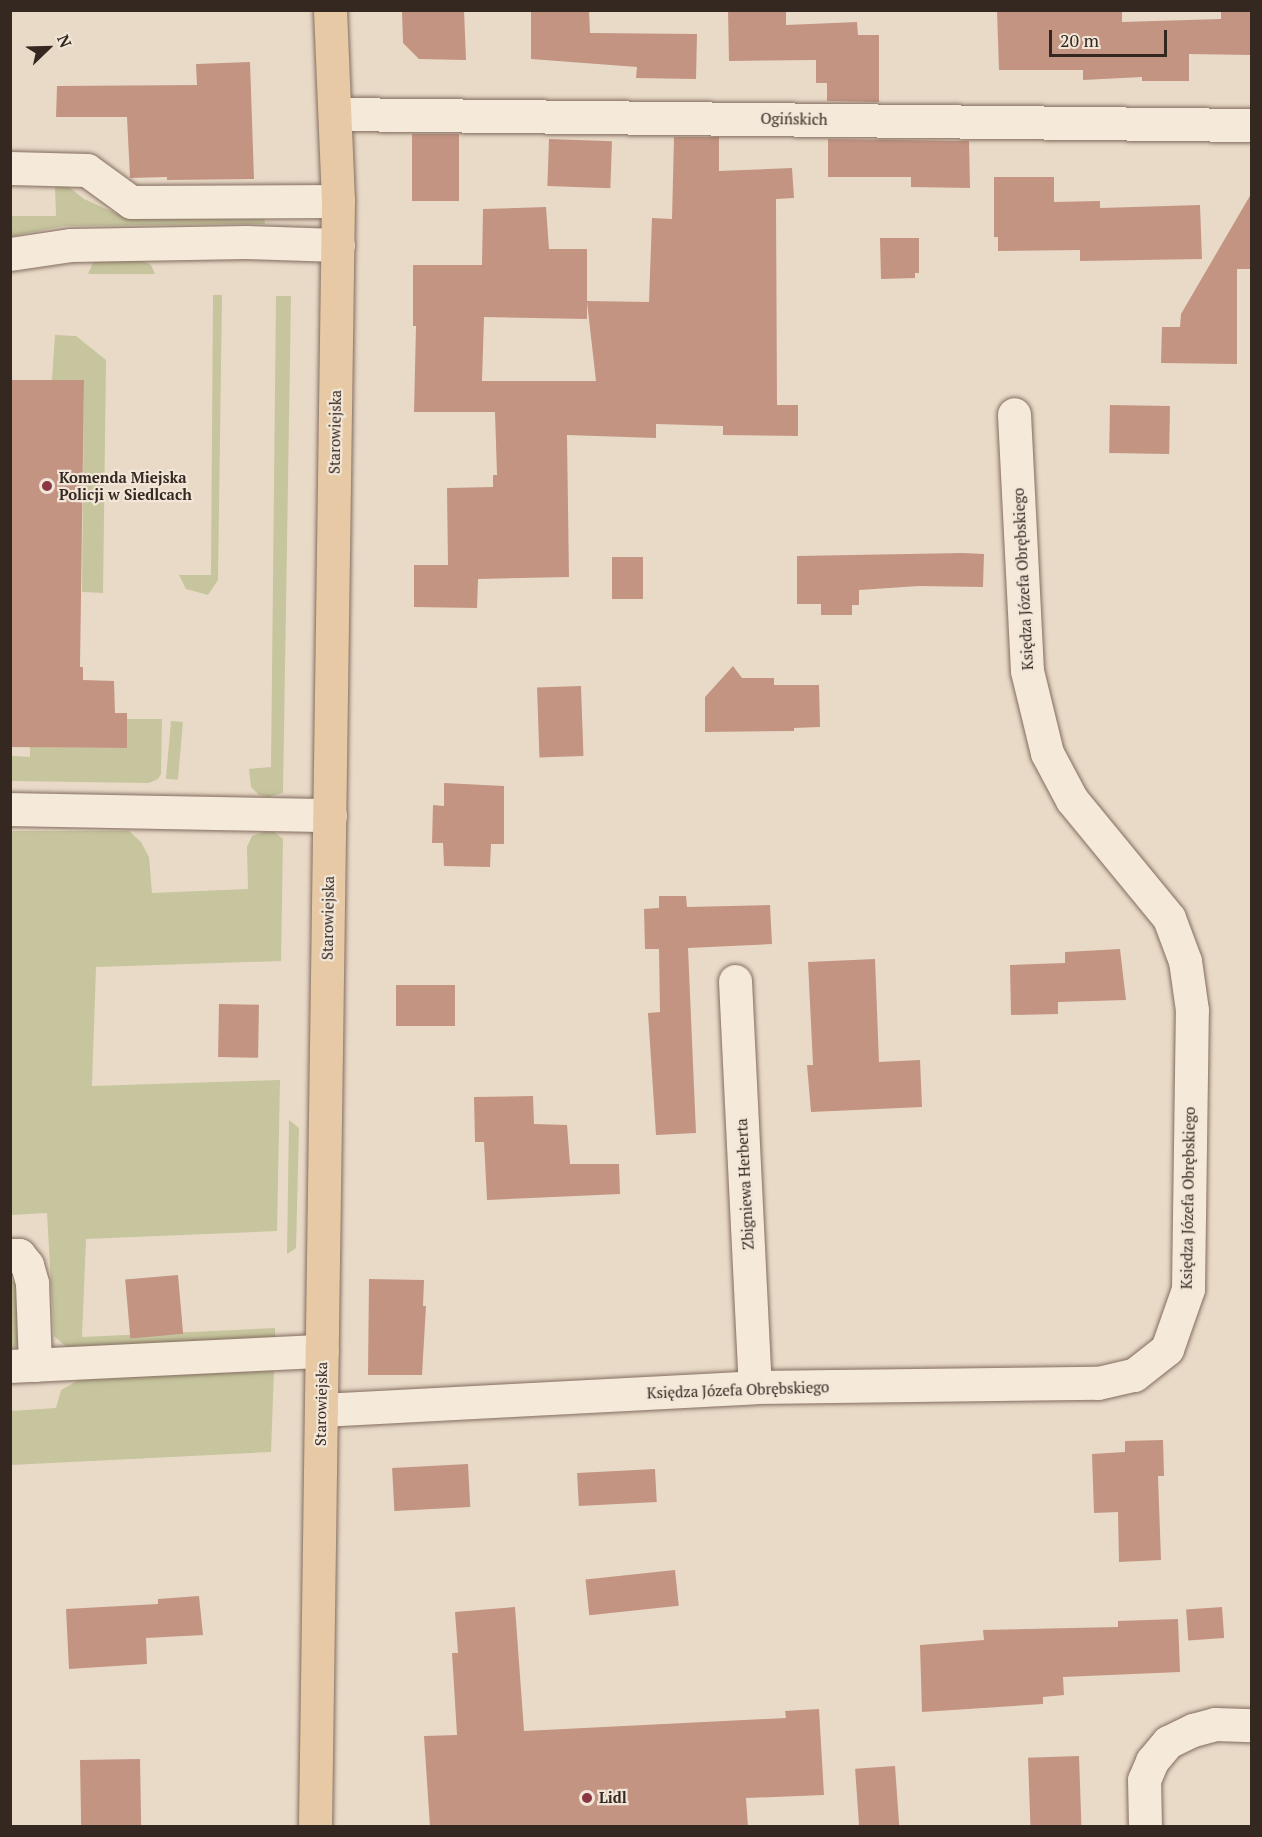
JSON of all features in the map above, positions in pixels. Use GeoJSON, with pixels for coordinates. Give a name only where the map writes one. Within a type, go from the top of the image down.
{"type":"FeatureCollection","features":[{"type":"Feature","properties":{"kind":"main road","name":"Starowiejska"},"geometry":{"type":"LineString","coordinates":[[315,1827],[338,245],[337,114],[330,10]]}},
{"type":"Feature","properties":{"kind":"street","name":"Ogińskich"},"geometry":{"type":"LineString","coordinates":[[337,114],[1251,125]]}},
{"type":"Feature","properties":{"kind":"street"},"geometry":{"type":"LineString","coordinates":[[10,168],[87,170],[131,202],[338,201]]}},
{"type":"Feature","properties":{"kind":"street"},"geometry":{"type":"LineString","coordinates":[[10,254],[71,245],[246,242],[338,245]]}},
{"type":"Feature","properties":{"kind":"street","name":"Księdza Józefa Obrębskiego"},"geometry":{"type":"LineString","coordinates":[[321,1410],[755,1387],[1098,1383],[1134,1375],[1167,1349],[1188,1289],[1192,1010],[1185,961],[1169,918],[1072,800],[1047,753],[1027,671],[1014,414]]}},
{"type":"Feature","properties":{"kind":"street"},"geometry":{"type":"LineString","coordinates":[[10,809],[330,815]]}},
{"type":"Feature","properties":{"kind":"street","name":"Zbigniewa Herberta"},"geometry":{"type":"LineString","coordinates":[[735,981],[755,1387]]}},
{"type":"Feature","properties":{"kind":"street"},"geometry":{"type":"LineString","coordinates":[[10,1255],[19,1255],[27,1265],[32,1283],[23,1365],[322,1351]]}},
{"type":"Feature","properties":{"kind":"street"},"geometry":{"type":"LineString","coordinates":[[1145,1827],[1144,1780],[1152,1761],[1167,1742],[1193,1730],[1215,1724],[1251,1725]]}},
{"type":"Feature","properties":{"kind":"green space"},"geometry":{"type":"Polygon","coordinates":[[[65,184],[84,199],[122,216],[264,217],[265,224],[64,226],[11,236],[11,216],[56,216],[55,186],[65,184]]]}},
{"type":"Feature","properties":{"kind":"green space"},"geometry":{"type":"Polygon","coordinates":[[[102,260],[144,261],[151,265],[155,274],[88,274],[93,263],[102,260]]]}},
{"type":"Feature","properties":{"kind":"green space"},"geometry":{"type":"Polygon","coordinates":[[[213,295],[222,295],[218,580],[208,595],[186,589],[179,575],[211,575],[213,295]]]}},
{"type":"Feature","properties":{"kind":"green space"},"geometry":{"type":"Polygon","coordinates":[[[276,296],[291,296],[283,793],[268,797],[259,795],[251,787],[249,769],[271,767],[276,296]]]}},
{"type":"Feature","properties":{"kind":"green space"},"geometry":{"type":"Polygon","coordinates":[[[55,335],[76,336],[106,360],[103,593],[82,592],[84,380],[52,380],[55,335]]]}},
{"type":"Feature","properties":{"kind":"green space"},"geometry":{"type":"Polygon","coordinates":[[[127,719],[162,719],[161,774],[158,779],[149,783],[11,781],[11,756],[30,757],[30,747],[127,748],[127,719]]]}},
{"type":"Feature","properties":{"kind":"green space"},"geometry":{"type":"Polygon","coordinates":[[[171,721],[183,722],[178,780],[166,779],[171,721]]]}},
{"type":"Feature","properties":{"kind":"green space"},"geometry":{"type":"Polygon","coordinates":[[[10,831],[129,831],[141,842],[149,857],[152,893],[248,889],[247,847],[252,836],[263,832],[274,832],[283,839],[281,961],[96,967],[92,1086],[280,1080],[277,1231],[86,1239],[82,1337],[275,1328],[275,1339],[70,1350],[54,1336],[47,1213],[11,1215],[10,831]]]}},
{"type":"Feature","properties":{"kind":"green space"},"geometry":{"type":"Polygon","coordinates":[[[289,1120],[299,1128],[296,1248],[287,1254],[289,1120]]]}},
{"type":"Feature","properties":{"kind":"green space"},"geometry":{"type":"Polygon","coordinates":[[[10,1278],[18,1287],[18,1345],[11,1349],[10,1278]]]}},
{"type":"Feature","properties":{"kind":"green space"},"geometry":{"type":"Polygon","coordinates":[[[274,1370],[271,1452],[11,1465],[11,1411],[56,1408],[61,1390],[79,1380],[274,1370]]]}},
{"type":"Feature","properties":{"kind":"building"},"geometry":{"type":"Polygon","coordinates":[[[402,10],[464,10],[466,60],[419,59],[403,43],[402,10]]]}},
{"type":"Feature","properties":{"kind":"building"},"geometry":{"type":"Polygon","coordinates":[[[531,10],[589,10],[590,33],[697,34],[696,79],[636,78],[637,67],[531,59],[531,10]]]}},
{"type":"Feature","properties":{"kind":"building"},"geometry":{"type":"Polygon","coordinates":[[[728,10],[786,10],[786,25],[857,22],[858,35],[879,35],[879,102],[827,101],[827,83],[816,83],[816,60],[729,61],[728,10]]]}},
{"type":"Feature","properties":{"kind":"building"},"geometry":{"type":"Polygon","coordinates":[[[1122,10],[1122,22],[1221,19],[1221,10],[1251,10],[1251,55],[1189,54],[1189,81],[1142,81],[1142,77],[1083,80],[1083,70],[999,70],[997,11],[1122,10]]]}},
{"type":"Feature","properties":{"kind":"building"},"geometry":{"type":"Polygon","coordinates":[[[250,62],[254,179],[130,178],[127,117],[56,117],[57,86],[197,85],[196,64],[250,62]]]}},
{"type":"Feature","properties":{"kind":"building"},"geometry":{"type":"Polygon","coordinates":[[[412,134],[459,134],[459,201],[412,201],[412,134]]]}},
{"type":"Feature","properties":{"kind":"building"},"geometry":{"type":"Polygon","coordinates":[[[674,137],[719,137],[719,171],[792,168],[794,198],[776,199],[777,405],[798,405],[798,436],[723,435],[723,426],[656,424],[656,438],[567,435],[569,577],[478,579],[477,608],[414,607],[414,565],[448,565],[447,488],[493,487],[493,475],[497,475],[495,412],[414,412],[416,326],[413,326],[413,265],[482,265],[483,209],[546,207],[549,249],[587,249],[587,301],[649,302],[652,218],[672,219],[674,137]],[[587,302],[587,319],[484,317],[482,381],[596,381],[587,302]]]}},
{"type":"Feature","properties":{"kind":"building"},"geometry":{"type":"Polygon","coordinates":[[[549,139],[612,141],[610,188],[547,186],[549,139]]]}},
{"type":"Feature","properties":{"kind":"building"},"geometry":{"type":"Polygon","coordinates":[[[828,139],[969,141],[970,188],[911,187],[911,177],[828,177],[828,139]]]}},
{"type":"Feature","properties":{"kind":"building"},"geometry":{"type":"Polygon","coordinates":[[[994,177],[1054,177],[1054,202],[1100,201],[1100,208],[1200,205],[1202,259],[1080,261],[1080,250],[998,251],[998,237],[994,237],[994,177]]]}},
{"type":"Feature","properties":{"kind":"building"},"geometry":{"type":"Polygon","coordinates":[[[1251,194],[1251,269],[1237,269],[1237,364],[1161,363],[1162,327],[1180,327],[1181,314],[1251,194]]]}},
{"type":"Feature","properties":{"kind":"building"},"geometry":{"type":"Polygon","coordinates":[[[880,238],[919,238],[919,273],[915,273],[915,278],[881,279],[880,238]]]}},
{"type":"Feature","properties":{"kind":"building","name":"Komenda Miejska Policji w Siedlcach"},"geometry":{"type":"Polygon","coordinates":[[[10,380],[84,380],[80,667],[83,667],[83,680],[114,681],[115,713],[127,713],[127,748],[10,747],[10,380]]]}},
{"type":"Feature","properties":{"kind":"building"},"geometry":{"type":"Polygon","coordinates":[[[1110,405],[1170,406],[1169,454],[1109,453],[1110,405]]]}},
{"type":"Feature","properties":{"kind":"building"},"geometry":{"type":"Polygon","coordinates":[[[984,554],[983,587],[919,586],[859,590],[859,605],[852,605],[852,615],[821,615],[821,604],[797,604],[797,556],[984,554]]]}},
{"type":"Feature","properties":{"kind":"building"},"geometry":{"type":"Polygon","coordinates":[[[612,557],[643,557],[643,599],[612,599],[612,557]]]}},
{"type":"Feature","properties":{"kind":"building"},"geometry":{"type":"Polygon","coordinates":[[[733,666],[742,678],[774,678],[774,685],[819,685],[820,727],[794,728],[794,731],[705,732],[705,697],[733,666]]]}},
{"type":"Feature","properties":{"kind":"building"},"geometry":{"type":"Polygon","coordinates":[[[581,686],[583,756],[539,757],[537,688],[581,686]]]}},
{"type":"Feature","properties":{"kind":"building"},"geometry":{"type":"Polygon","coordinates":[[[444,783],[504,786],[504,844],[491,844],[490,867],[444,866],[443,843],[432,843],[433,805],[444,806],[444,783]]]}},
{"type":"Feature","properties":{"kind":"building"},"geometry":{"type":"Polygon","coordinates":[[[659,896],[686,896],[687,907],[770,905],[772,944],[688,948],[696,1133],[656,1135],[648,1013],[660,1012],[659,949],[645,949],[644,909],[659,908],[659,896]]]}},
{"type":"Feature","properties":{"kind":"building"},"geometry":{"type":"Polygon","coordinates":[[[1120,949],[1126,1000],[1058,1002],[1058,1014],[1011,1015],[1010,965],[1065,963],[1065,952],[1120,949]]]}},
{"type":"Feature","properties":{"kind":"building"},"geometry":{"type":"Polygon","coordinates":[[[875,959],[879,1062],[920,1060],[922,1107],[811,1112],[807,1065],[813,1065],[808,962],[875,959]]]}},
{"type":"Feature","properties":{"kind":"building"},"geometry":{"type":"Polygon","coordinates":[[[396,985],[455,985],[455,1026],[396,1026],[396,985]]]}},
{"type":"Feature","properties":{"kind":"building"},"geometry":{"type":"Polygon","coordinates":[[[219,1004],[259,1005],[258,1058],[218,1057],[219,1004]]]}},
{"type":"Feature","properties":{"kind":"building"},"geometry":{"type":"Polygon","coordinates":[[[533,1096],[534,1124],[567,1125],[570,1164],[619,1164],[620,1194],[487,1200],[484,1142],[475,1142],[474,1097],[533,1096]]]}},
{"type":"Feature","properties":{"kind":"building"},"geometry":{"type":"Polygon","coordinates":[[[178,1275],[183,1334],[130,1338],[125,1280],[178,1275]]]}},
{"type":"Feature","properties":{"kind":"building"},"geometry":{"type":"Polygon","coordinates":[[[369,1279],[424,1280],[423,1306],[426,1306],[422,1375],[368,1375],[369,1279]]]}},
{"type":"Feature","properties":{"kind":"building"},"geometry":{"type":"Polygon","coordinates":[[[1163,1440],[1164,1476],[1158,1476],[1161,1560],[1119,1562],[1118,1512],[1094,1513],[1092,1454],[1125,1452],[1125,1441],[1163,1440]]]}},
{"type":"Feature","properties":{"kind":"building"},"geometry":{"type":"Polygon","coordinates":[[[468,1464],[470,1507],[394,1511],[392,1468],[468,1464]]]}},
{"type":"Feature","properties":{"kind":"building"},"geometry":{"type":"Polygon","coordinates":[[[655,1469],[657,1502],[579,1506],[577,1473],[655,1469]]]}},
{"type":"Feature","properties":{"kind":"building"},"geometry":{"type":"Polygon","coordinates":[[[675,1570],[679,1606],[589,1615],[585,1579],[675,1570]]]}},
{"type":"Feature","properties":{"kind":"building"},"geometry":{"type":"Polygon","coordinates":[[[199,1596],[203,1635],[146,1638],[147,1664],[69,1669],[66,1609],[158,1604],[158,1599],[199,1596]]]}},
{"type":"Feature","properties":{"kind":"building","name":"Lidl"},"geometry":{"type":"Polygon","coordinates":[[[515,1607],[524,1731],[786,1718],[785,1711],[819,1709],[824,1795],[746,1798],[748,1827],[430,1827],[424,1736],[457,1735],[452,1653],[458,1653],[455,1612],[515,1607]]]}},
{"type":"Feature","properties":{"kind":"building"},"geometry":{"type":"Polygon","coordinates":[[[1222,1607],[1224,1638],[1188,1640],[1186,1610],[1222,1607]]]}},
{"type":"Feature","properties":{"kind":"building"},"geometry":{"type":"Polygon","coordinates":[[[1178,1619],[1180,1672],[1063,1677],[1064,1695],[1043,1697],[1043,1704],[922,1712],[920,1645],[984,1640],[983,1630],[1118,1627],[1118,1621],[1178,1619]]]}},
{"type":"Feature","properties":{"kind":"building"},"geometry":{"type":"Polygon","coordinates":[[[1079,1756],[1081,1826],[1030,1826],[1028,1758],[1079,1756]]]}},
{"type":"Feature","properties":{"kind":"building"},"geometry":{"type":"Polygon","coordinates":[[[140,1759],[141,1826],[81,1826],[80,1760],[140,1759]]]}},
{"type":"Feature","properties":{"kind":"building"},"geometry":{"type":"Polygon","coordinates":[[[895,1766],[899,1826],[859,1826],[855,1769],[895,1766]]]}},
{"type":"Feature","properties":{"kind":"place","name":"Komenda Miejska Policji w Siedlcach"},"geometry":{"type":"Point","coordinates":[47,486]}},
{"type":"Feature","properties":{"kind":"place","name":"Lidl"},"geometry":{"type":"Point","coordinates":[587,1798]}}]}
